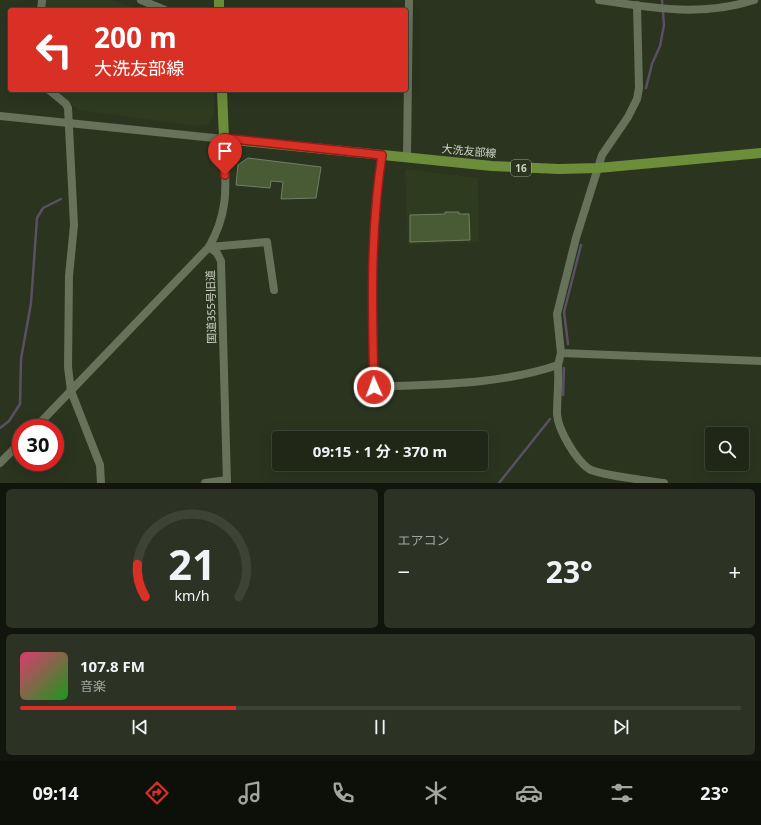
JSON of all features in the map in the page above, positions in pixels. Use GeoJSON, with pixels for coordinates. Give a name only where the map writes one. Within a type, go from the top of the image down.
{"type":"FeatureCollection","features":[{"type":"Feature","properties":{"kind":"main road"},"geometry":{"type":"LineString","coordinates":[[222,92],[224,138]]}},
{"type":"Feature","properties":{"kind":"main road","name":"大洗友部線"},"geometry":{"type":"LineString","coordinates":[[224,138],[382,155],[532,168],[598,168],[761,153]]}},
{"type":"Feature","properties":{"kind":"street"},"geometry":{"type":"LineString","coordinates":[[142,0],[160,8]]}},
{"type":"Feature","properties":{"kind":"street"},"geometry":{"type":"LineString","coordinates":[[408,78],[409,0]]}},
{"type":"Feature","properties":{"kind":"street"},"geometry":{"type":"LineString","coordinates":[[600,0],[684,10],[702,10],[742,4],[754,0]]}},
{"type":"Feature","properties":{"kind":"street"},"geometry":{"type":"LineString","coordinates":[[638,5],[639,88],[637,99],[628,117],[602,155],[570,257],[557,314],[561,353],[558,366],[557,415],[562,433],[573,450],[589,468],[664,483]]}},
{"type":"Feature","properties":{"kind":"street"},"geometry":{"type":"LineString","coordinates":[[51,92],[66,104],[68,108],[74,225],[69,276],[68,367],[71,391],[100,465],[101,483]]}},
{"type":"Feature","properties":{"kind":"street"},"geometry":{"type":"LineString","coordinates":[[407,157],[408,92]]}},
{"type":"Feature","properties":{"kind":"street"},"geometry":{"type":"LineString","coordinates":[[0,116],[224,138],[225,208],[220,225],[209,247],[44,419]]}},
{"type":"Feature","properties":{"kind":"street"},"geometry":{"type":"LineString","coordinates":[[382,155],[377,186],[373,244],[374,387],[479,382],[531,375],[558,366]]}},
{"type":"Feature","properties":{"kind":"street"},"geometry":{"type":"LineString","coordinates":[[209,247],[267,242],[274,290]]}},
{"type":"Feature","properties":{"kind":"street","name":"国道355号旧道"},"geometry":{"type":"LineString","coordinates":[[209,247],[217,252],[221,261],[227,481]]}},
{"type":"Feature","properties":{"kind":"street"},"geometry":{"type":"LineString","coordinates":[[561,353],[761,361]]}},
{"type":"Feature","properties":{"kind":"street"},"geometry":{"type":"LineString","coordinates":[[0,463],[12,451]]}},
{"type":"Feature","properties":{"kind":"street"},"geometry":{"type":"LineString","coordinates":[[205,483],[227,481]]}},
{"type":"Feature","properties":{"kind":"shaded area"},"geometry":{"type":"Polygon","coordinates":[[[42,0],[111,0],[137,8],[41,8],[42,0]]]}},
{"type":"Feature","properties":{"kind":"shaded area"},"geometry":{"type":"Polygon","coordinates":[[[56,92],[214,92],[214,112],[210,124],[197,126],[78,110],[56,92]]]}},
{"type":"Feature","properties":{"kind":"shaded area"},"geometry":{"type":"Polygon","coordinates":[[[405,169],[478,178],[479,242],[408,245],[405,169]]]}},
{"type":"Feature","properties":{"kind":"building"},"geometry":{"type":"Polygon","coordinates":[[[248,158],[321,167],[316,198],[281,199],[283,182],[271,181],[270,188],[236,185],[238,165],[248,158]]]}},
{"type":"Feature","properties":{"kind":"building"},"geometry":{"type":"Polygon","coordinates":[[[445,212],[469,214],[470,240],[410,242],[410,215],[445,214],[445,212]]]}},
{"type":"Feature","properties":{"kind":"waterway"},"geometry":{"type":"LineString","coordinates":[[646,88],[652,64],[660,46],[664,25],[662,0]]}},
{"type":"Feature","properties":{"kind":"waterway"},"geometry":{"type":"LineString","coordinates":[[0,428],[9,421],[20,404],[21,359],[31,303],[37,218],[43,208],[61,199]]}},
{"type":"Feature","properties":{"kind":"waterway"},"geometry":{"type":"LineString","coordinates":[[568,344],[564,312],[581,245]]}},
{"type":"Feature","properties":{"kind":"waterway"},"geometry":{"type":"LineString","coordinates":[[563,395],[564,368]]}},
{"type":"Feature","properties":{"kind":"waterway"},"geometry":{"type":"LineString","coordinates":[[499,483],[550,419]]}},
{"type":"Feature","properties":{"kind":"route"},"geometry":{"type":"LineString","coordinates":[[225,175],[224,138],[382,155],[377,186],[373,244],[374,387]]}}]}
